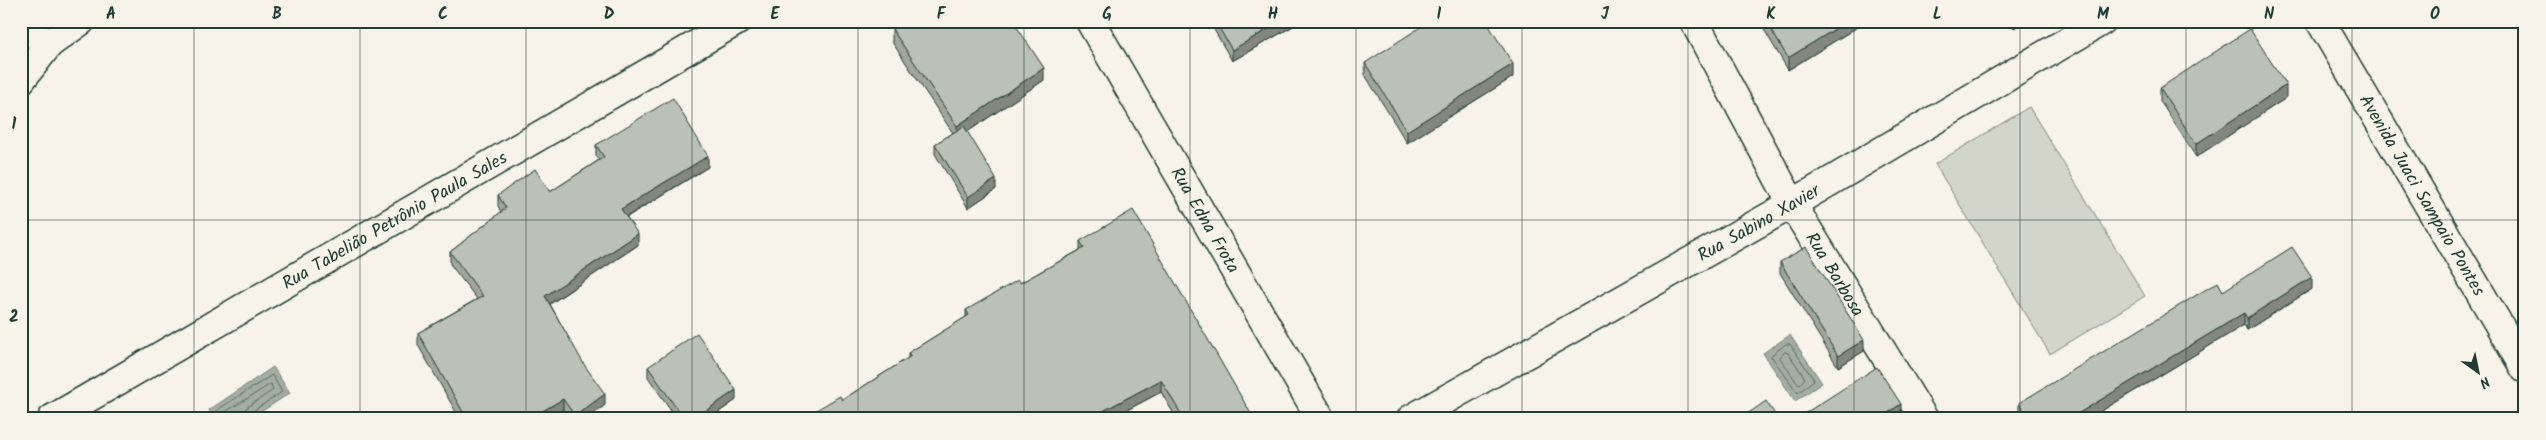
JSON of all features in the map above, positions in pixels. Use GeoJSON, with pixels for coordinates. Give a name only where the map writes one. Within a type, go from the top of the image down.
{"type":"FeatureCollection","features":[{"type":"Feature","properties":{"kind":"street"},"geometry":{"type":"LineString","coordinates":[[21,80],[50,44],[81,21]]}},
{"type":"Feature","properties":{"kind":"street","name":"Rua Tabelião Petrônio Paula Sales"},"geometry":{"type":"LineString","coordinates":[[52,419],[93,409],[737,21]]}},
{"type":"Feature","properties":{"kind":"street","name":"Rua Edna Frota"},"geometry":{"type":"LineString","coordinates":[[1090,21],[1321,419]]}},
{"type":"Feature","properties":{"kind":"street","name":"Rua Barbosa"},"geometry":{"type":"LineString","coordinates":[[1694,21],[1792,204],[1924,419]]}},
{"type":"Feature","properties":{"kind":"street","name":"Rua Sabino Xavier"},"geometry":{"type":"LineString","coordinates":[[1411,419],[1792,204],[2102,21]]}},
{"type":"Feature","properties":{"kind":"street","name":"Avenida Juaci Sampaio Pontes"},"geometry":{"type":"LineString","coordinates":[[2320,21],[2525,369]]}},
{"type":"Feature","properties":{"kind":"street"},"geometry":{"type":"LineString","coordinates":[[21,26],[50,44]]}},
{"type":"Feature","properties":{"kind":"shaded area"},"geometry":{"type":"Polygon","coordinates":[[[2029,107],[2145,296],[2050,354],[1935,164],[2029,107]]]}},
{"type":"Feature","properties":{"kind":"water"},"geometry":{"type":"Polygon","coordinates":[[[1790,335],[1822,383],[1795,401],[1763,353],[1790,335]]]}},
{"type":"Feature","properties":{"kind":"water"},"geometry":{"type":"Polygon","coordinates":[[[273,367],[290,393],[250,419],[214,419],[209,410],[273,367]]]}},
{"type":"Feature","properties":{"kind":"building"},"geometry":{"type":"Polygon","coordinates":[[[903,21],[1013,21],[1044,68],[957,126],[892,29],[903,21]]]}},
{"type":"Feature","properties":{"kind":"building"},"geometry":{"type":"Polygon","coordinates":[[[1215,21],[1282,21],[1232,50],[1215,21]]]}},
{"type":"Feature","properties":{"kind":"building"},"geometry":{"type":"Polygon","coordinates":[[[1430,21],[1486,21],[1513,64],[1407,131],[1365,63],[1430,21]]]}},
{"type":"Feature","properties":{"kind":"building"},"geometry":{"type":"Polygon","coordinates":[[[1766,21],[1848,21],[1788,58],[1766,21]]]}},
{"type":"Feature","properties":{"kind":"building"},"geometry":{"type":"Polygon","coordinates":[[[2250,29],[2286,85],[2196,144],[2160,88],[2250,29]]]}},
{"type":"Feature","properties":{"kind":"building"},"geometry":{"type":"Polygon","coordinates":[[[673,98],[708,156],[621,209],[638,234],[545,296],[585,366],[605,394],[575,416],[563,399],[529,419],[467,419],[418,333],[483,296],[450,252],[506,208],[498,195],[535,169],[550,192],[604,157],[596,145],[673,98]]]}},
{"type":"Feature","properties":{"kind":"building"},"geometry":{"type":"Polygon","coordinates":[[[964,126],[996,179],[968,197],[935,144],[964,126]]]}},
{"type":"Feature","properties":{"kind":"building"},"geometry":{"type":"Polygon","coordinates":[[[1133,210],[1254,419],[1184,419],[1161,380],[1088,419],[801,419],[840,396],[842,400],[911,356],[908,353],[969,315],[966,310],[1018,280],[1020,283],[1084,248],[1080,241],[1133,210]]]}},
{"type":"Feature","properties":{"kind":"building"},"geometry":{"type":"Polygon","coordinates":[[[1806,247],[1864,340],[1838,356],[1780,262],[1806,247]]]}},
{"type":"Feature","properties":{"kind":"building"},"geometry":{"type":"Polygon","coordinates":[[[2292,247],[2312,277],[2247,318],[2244,313],[2069,419],[2066,419],[2064,416],[2060,419],[2029,419],[2019,403],[2218,282],[2223,291],[2292,247]]]}},
{"type":"Feature","properties":{"kind":"building"},"geometry":{"type":"Polygon","coordinates":[[[697,333],[736,390],[694,419],[684,419],[648,367],[697,333]]]}},
{"type":"Feature","properties":{"kind":"building"},"geometry":{"type":"Polygon","coordinates":[[[1877,367],[1901,404],[1879,419],[1796,419],[1877,367]]]}},
{"type":"Feature","properties":{"kind":"building"},"geometry":{"type":"Polygon","coordinates":[[[1766,401],[1778,419],[1740,419],[1766,401]]]}}]}
